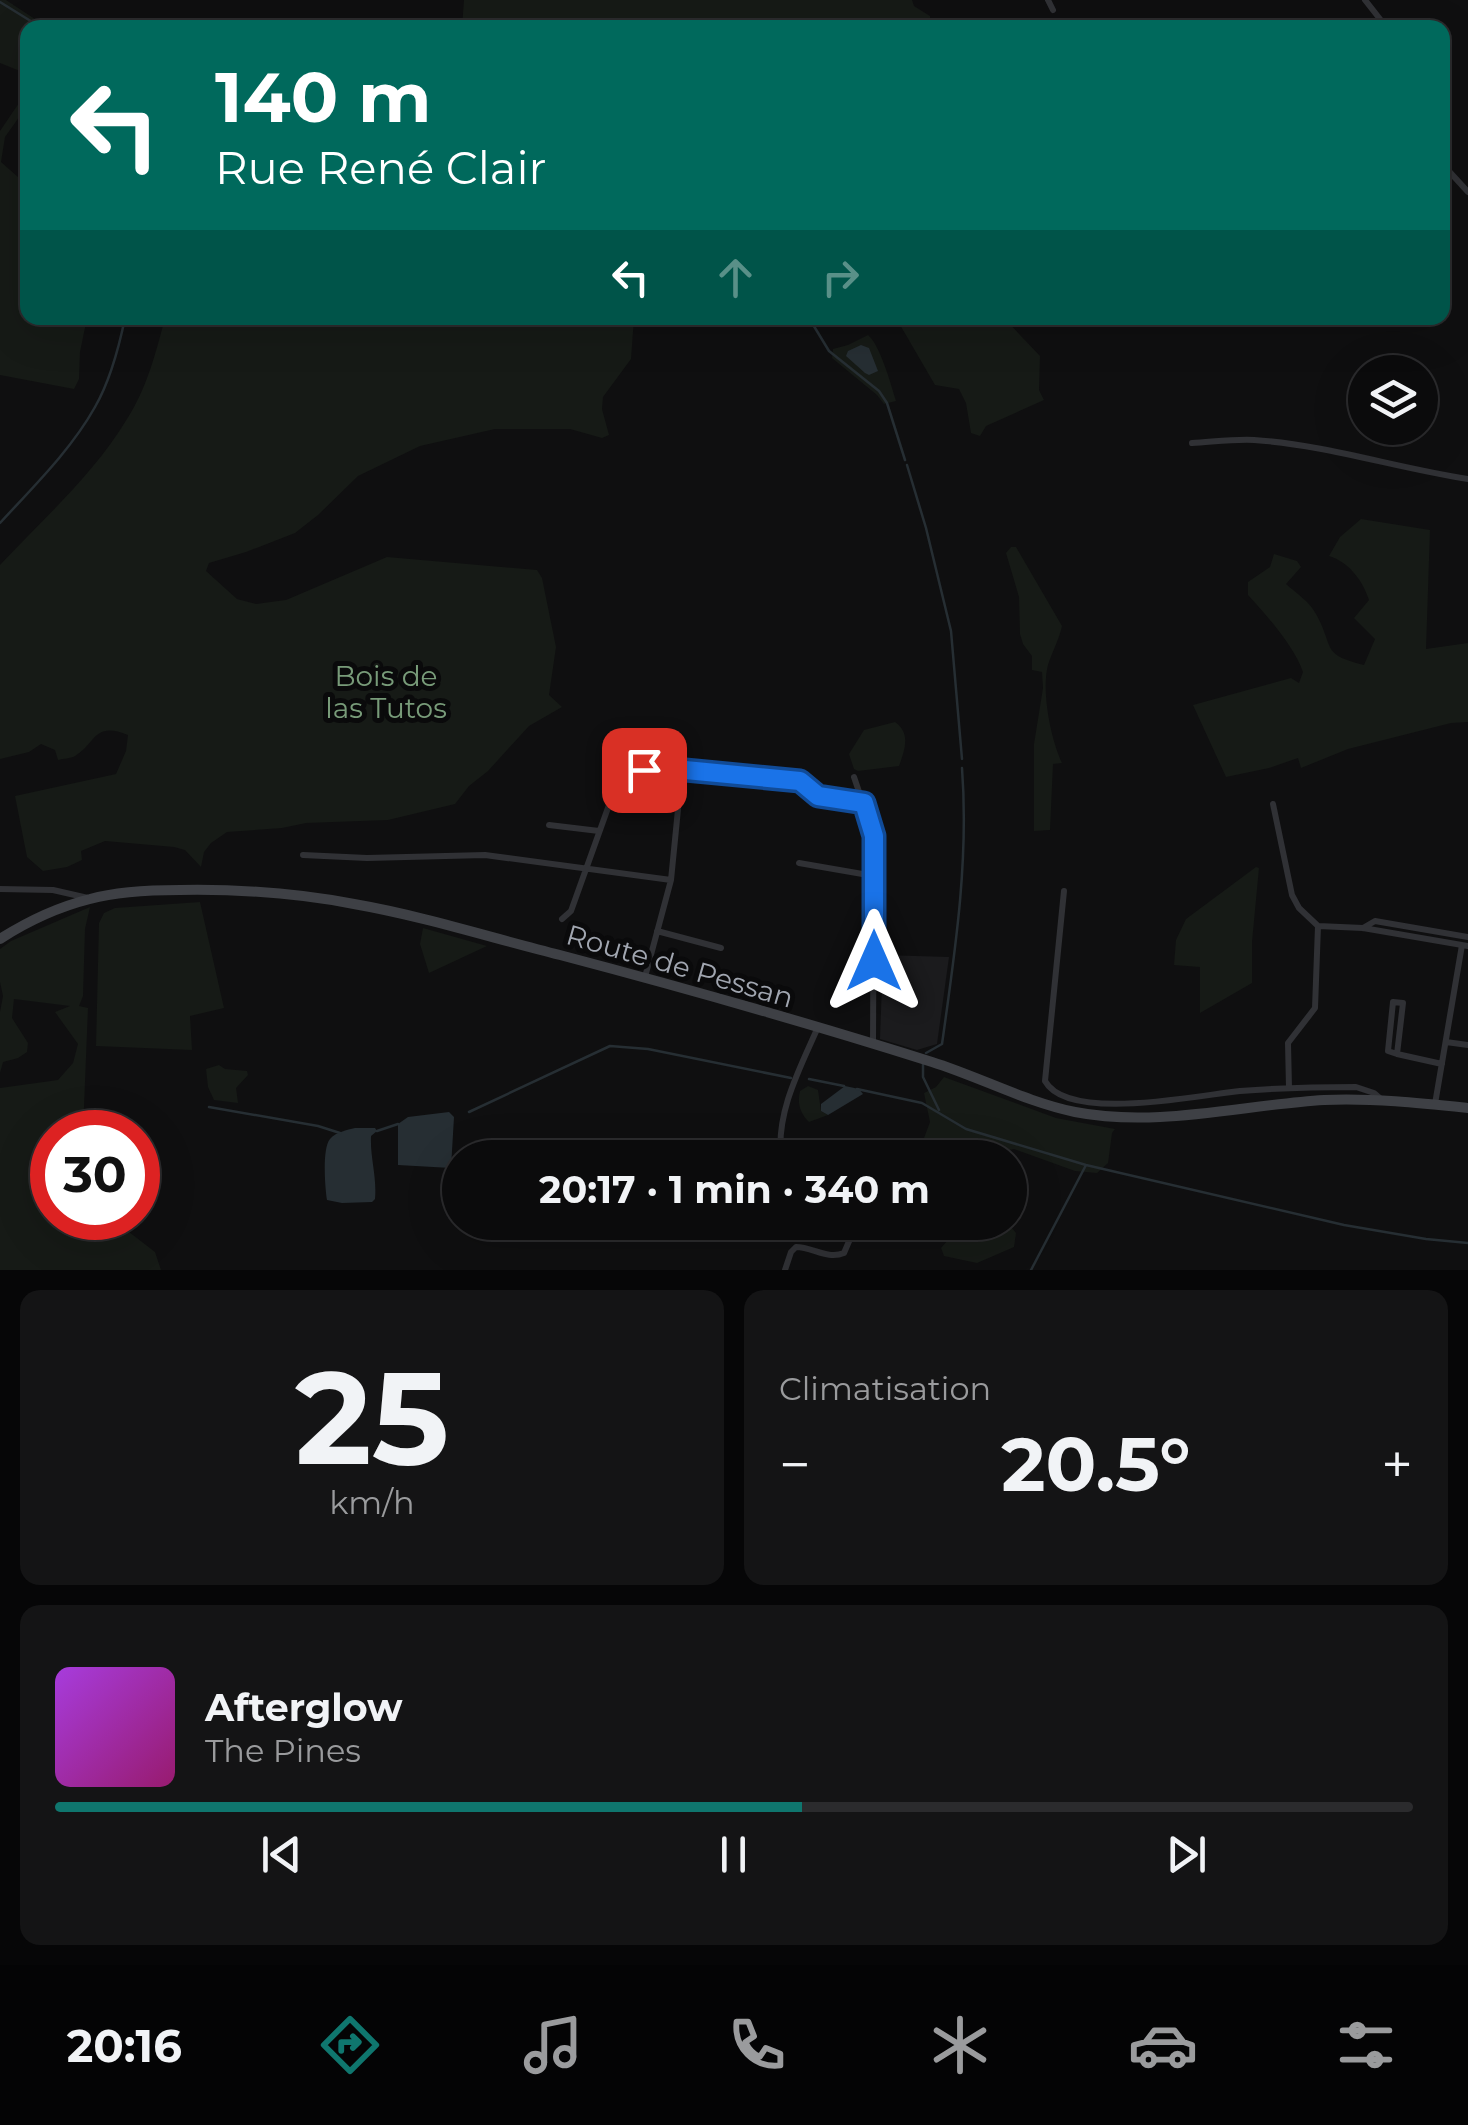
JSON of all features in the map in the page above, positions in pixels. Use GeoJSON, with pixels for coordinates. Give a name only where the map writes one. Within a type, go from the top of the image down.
{"type":"FeatureCollection","features":[{"type":"Feature","properties":{"kind":"main road","name":"Route de Pessan"},"geometry":{"type":"LineString","coordinates":[[0,939],[48,913],[90,899],[134,892],[209,889],[317,898],[393,912],[645,978],[873,1043],[955,1069],[1052,1107],[1077,1112],[1163,1117],[1322,1100],[1382,1100],[1468,1108]]}},
{"type":"Feature","properties":{"kind":"street"},"geometry":{"type":"LineString","coordinates":[[1048,0],[1053,10]]}},
{"type":"Feature","properties":{"kind":"street"},"geometry":{"type":"LineString","coordinates":[[1450,172],[1468,192]]}},
{"type":"Feature","properties":{"kind":"street"},"geometry":{"type":"LineString","coordinates":[[1192,443],[1258,440],[1468,478]]}},
{"type":"Feature","properties":{"kind":"street"},"geometry":{"type":"LineString","coordinates":[[562,919],[571,911],[615,793],[633,776],[654,767],[800,781],[818,796],[864,803]]}},
{"type":"Feature","properties":{"kind":"street"},"geometry":{"type":"LineString","coordinates":[[645,978],[671,880],[682,770]]}},
{"type":"Feature","properties":{"kind":"street"},"geometry":{"type":"LineString","coordinates":[[854,777],[874,836],[873,1043]]}},
{"type":"Feature","properties":{"kind":"street"},"geometry":{"type":"LineString","coordinates":[[1274,804],[1292,896],[1318,926],[1363,928],[1465,946],[1435,1104]]}},
{"type":"Feature","properties":{"kind":"street"},"geometry":{"type":"LineString","coordinates":[[549,825],[599,832]]}},
{"type":"Feature","properties":{"kind":"street"},"geometry":{"type":"LineString","coordinates":[[302,855],[486,855],[671,880]]}},
{"type":"Feature","properties":{"kind":"street"},"geometry":{"type":"LineString","coordinates":[[799,864],[874,876]]}},
{"type":"Feature","properties":{"kind":"street"},"geometry":{"type":"LineString","coordinates":[[0,890],[53,890],[90,899]]}},
{"type":"Feature","properties":{"kind":"street"},"geometry":{"type":"LineString","coordinates":[[1064,891],[1045,1081],[1048,1087],[1077,1100],[1100,1103],[1159,1102],[1289,1088],[1356,1087],[1382,1100]]}},
{"type":"Feature","properties":{"kind":"street"},"geometry":{"type":"LineString","coordinates":[[1363,928],[1375,921],[1468,937]]}},
{"type":"Feature","properties":{"kind":"street"},"geometry":{"type":"LineString","coordinates":[[1289,1088],[1288,1043],[1315,1008],[1318,926]]}},
{"type":"Feature","properties":{"kind":"street"},"geometry":{"type":"LineString","coordinates":[[657,931],[721,948]]}},
{"type":"Feature","properties":{"kind":"street"},"geometry":{"type":"LineString","coordinates":[[1397,1054],[1403,1003],[1393,1002],[1388,1052],[1397,1054],[1442,1064]]}},
{"type":"Feature","properties":{"kind":"street"},"geometry":{"type":"LineString","coordinates":[[780,1140],[780,1126],[794,1082],[818,1027]]}},
{"type":"Feature","properties":{"kind":"street"},"geometry":{"type":"LineString","coordinates":[[1446,1042],[1468,1045]]}},
{"type":"Feature","properties":{"kind":"street"},"geometry":{"type":"LineString","coordinates":[[1238,1092],[1240,1108]]}},
{"type":"Feature","properties":{"kind":"street"},"geometry":{"type":"LineString","coordinates":[[785,1270],[796,1247],[832,1256],[844,1253],[850,1240]]}},
{"type":"Feature","properties":{"kind":"shaded area"},"geometry":{"type":"Polygon","coordinates":[[[861,345],[869,348],[878,371],[869,375],[846,356],[861,345]]]}},
{"type":"Feature","properties":{"kind":"shaded area"},"geometry":{"type":"Polygon","coordinates":[[[883,955],[949,957],[937,1044],[917,1050],[880,1039],[883,955]]]}},
{"type":"Feature","properties":{"kind":"shaded area"},"geometry":{"type":"Polygon","coordinates":[[[845,1086],[863,1094],[828,1115],[821,1111],[821,1104],[845,1086]]]}},
{"type":"Feature","properties":{"kind":"shaded area"},"geometry":{"type":"Polygon","coordinates":[[[449,1112],[454,1117],[453,1140],[442,1140],[442,1167],[398,1165],[398,1124],[408,1117],[449,1112]]]}},
{"type":"Feature","properties":{"kind":"shaded area"},"geometry":{"type":"Polygon","coordinates":[[[355,1128],[377,1131],[371,1136],[375,1199],[342,1203],[327,1200],[327,1144],[335,1135],[355,1128]]]}},
{"type":"Feature","properties":{"kind":"green space"},"geometry":{"type":"Polygon","coordinates":[[[0,0],[6,0],[36,20],[20,20],[20,71],[0,63],[0,0]]]}},
{"type":"Feature","properties":{"kind":"green space"},"geometry":{"type":"Polygon","coordinates":[[[464,0],[912,0],[914,6],[930,16],[930,20],[463,20],[464,0]]]}},
{"type":"Feature","properties":{"kind":"green space"},"geometry":{"type":"Polygon","coordinates":[[[20,101],[20,116],[5,137],[1,162],[20,179],[20,325],[86,325],[79,379],[74,389],[0,375],[0,131],[20,101]]]}},
{"type":"Feature","properties":{"kind":"green space","name":"Bois de las Tutos"},"geometry":{"type":"Polygon","coordinates":[[[163,325],[633,325],[631,359],[603,397],[609,435],[602,438],[570,429],[495,429],[420,446],[358,476],[295,533],[209,563],[206,571],[237,599],[256,604],[286,600],[387,557],[537,570],[556,647],[549,695],[562,707],[529,726],[455,804],[388,820],[306,823],[227,832],[204,852],[201,867],[185,850],[174,847],[105,841],[81,851],[82,860],[67,867],[43,871],[27,857],[15,796],[116,774],[128,735],[101,732],[69,758],[58,760],[55,750],[41,744],[29,752],[0,759],[0,565],[68,495],[114,439],[134,407],[163,325]]]}},
{"type":"Feature","properties":{"kind":"green space"},"geometry":{"type":"Polygon","coordinates":[[[900,325],[1011,325],[1040,356],[1039,390],[1044,400],[986,426],[980,436],[971,433],[966,403],[959,389],[935,385],[900,325]]]}},
{"type":"Feature","properties":{"kind":"green space"},"geometry":{"type":"Polygon","coordinates":[[[868,335],[881,356],[896,401],[884,404],[832,358],[833,349],[868,335]]]}},
{"type":"Feature","properties":{"kind":"green space"},"geometry":{"type":"Polygon","coordinates":[[[1361,519],[1430,530],[1426,649],[1468,643],[1468,722],[1348,749],[1301,768],[1298,758],[1226,777],[1193,705],[1291,678],[1299,683],[1303,672],[1287,642],[1248,595],[1248,582],[1270,567],[1274,554],[1297,561],[1301,567],[1286,584],[1313,610],[1334,653],[1364,665],[1375,639],[1354,618],[1369,600],[1354,573],[1329,556],[1340,537],[1361,519]]]}},
{"type":"Feature","properties":{"kind":"green space"},"geometry":{"type":"Polygon","coordinates":[[[1016,547],[1062,626],[1046,676],[1048,715],[1062,763],[1053,764],[1050,830],[1034,831],[1034,744],[1042,672],[1032,670],[1032,656],[1020,634],[1019,597],[1006,553],[1016,547]]]}},
{"type":"Feature","properties":{"kind":"green space"},"geometry":{"type":"Polygon","coordinates":[[[895,722],[905,737],[899,766],[854,769],[849,754],[864,730],[895,722]]]}},
{"type":"Feature","properties":{"kind":"green space"},"geometry":{"type":"Polygon","coordinates":[[[1259,868],[1252,983],[1200,1013],[1200,967],[1174,965],[1176,940],[1186,919],[1259,868]]]}},
{"type":"Feature","properties":{"kind":"green space"},"geometry":{"type":"Polygon","coordinates":[[[200,902],[224,1008],[190,1016],[192,1050],[96,1046],[99,923],[104,913],[115,908],[200,902]]]}},
{"type":"Feature","properties":{"kind":"green space"},"geometry":{"type":"Polygon","coordinates":[[[90,907],[79,1006],[88,1008],[84,1110],[30,1110],[30,1240],[139,1240],[155,1252],[161,1270],[0,1270],[0,1088],[58,1080],[73,1063],[78,1044],[55,1012],[70,1006],[14,999],[12,1018],[28,1043],[27,1052],[3,1062],[0,1073],[0,949],[90,907]]]}},
{"type":"Feature","properties":{"kind":"green space"},"geometry":{"type":"Polygon","coordinates":[[[423,928],[487,946],[429,973],[420,944],[423,928]]]}},
{"type":"Feature","properties":{"kind":"green space"},"geometry":{"type":"Polygon","coordinates":[[[219,1065],[247,1071],[248,1075],[236,1088],[238,1103],[214,1100],[206,1069],[219,1065]]]}},
{"type":"Feature","properties":{"kind":"green space"},"geometry":{"type":"Polygon","coordinates":[[[944,1077],[1056,1118],[1115,1129],[1108,1163],[1097,1173],[1075,1171],[1027,1154],[1027,1140],[925,1140],[930,1122],[924,1093],[944,1077]]]}},
{"type":"Feature","properties":{"kind":"green space"},"geometry":{"type":"Polygon","coordinates":[[[808,1086],[818,1090],[821,1111],[828,1115],[809,1122],[799,1100],[800,1091],[808,1086]]]}},
{"type":"Feature","properties":{"kind":"green space"},"geometry":{"type":"Polygon","coordinates":[[[948,1240],[1015,1240],[1014,1247],[977,1263],[944,1256],[941,1248],[948,1240]]]}},
{"type":"Feature","properties":{"kind":"waterway"},"geometry":{"type":"LineString","coordinates":[[0,2],[29,20]]}},
{"type":"Feature","properties":{"kind":"waterway"},"geometry":{"type":"LineString","coordinates":[[0,523],[51,468],[85,423],[110,375],[123,325]]}},
{"type":"Feature","properties":{"kind":"waterway"},"geometry":{"type":"LineString","coordinates":[[813,325],[829,351],[879,391],[887,403],[905,460]]}},
{"type":"Feature","properties":{"kind":"waterway"},"geometry":{"type":"LineString","coordinates":[[907,465],[951,631],[962,759]]}},
{"type":"Feature","properties":{"kind":"waterway"},"geometry":{"type":"LineString","coordinates":[[926,1053],[942,1044],[952,975],[962,872],[962,768]]}},
{"type":"Feature","properties":{"kind":"waterway"},"geometry":{"type":"LineString","coordinates":[[469,1112],[610,1046],[648,1049],[791,1078]]}},
{"type":"Feature","properties":{"kind":"waterway"},"geometry":{"type":"LineString","coordinates":[[923,1064],[923,1077],[939,1110]]}},
{"type":"Feature","properties":{"kind":"waterway"},"geometry":{"type":"LineString","coordinates":[[809,1079],[844,1086]]}},
{"type":"Feature","properties":{"kind":"waterway"},"geometry":{"type":"LineString","coordinates":[[857,1089],[922,1103],[966,1129],[1086,1165],[1344,1225],[1468,1243]]}},
{"type":"Feature","properties":{"kind":"waterway"},"geometry":{"type":"LineString","coordinates":[[209,1107],[340,1133]]}},
{"type":"Feature","properties":{"kind":"waterway"},"geometry":{"type":"LineString","coordinates":[[377,1131],[398,1124]]}},
{"type":"Feature","properties":{"kind":"waterway"},"geometry":{"type":"LineString","coordinates":[[1031,1270],[1086,1165]]}},
{"type":"Feature","properties":{"kind":"route"},"geometry":{"type":"LineString","coordinates":[[644,770],[654,767],[800,781],[818,796],[864,803],[874,836],[874,961]]}}]}
